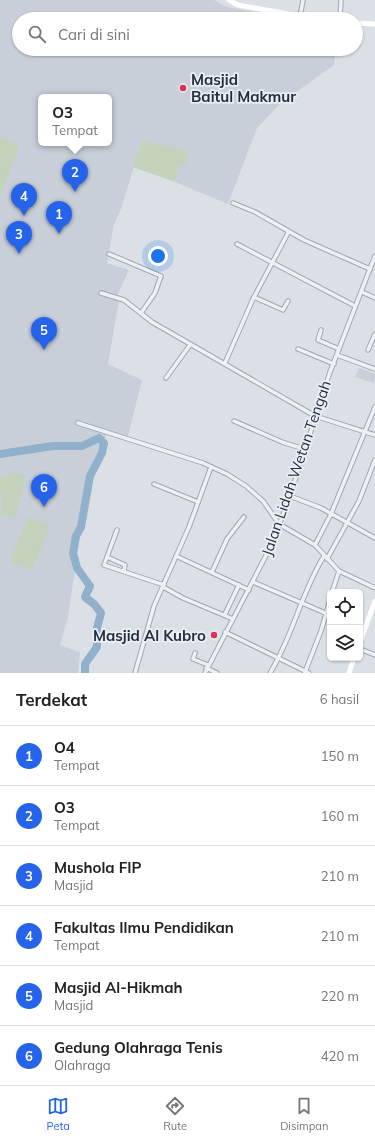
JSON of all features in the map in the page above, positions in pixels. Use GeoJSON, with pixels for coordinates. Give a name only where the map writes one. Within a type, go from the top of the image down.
{"type":"FeatureCollection","features":[{"type":"Feature","properties":{"kind":"main road"},"geometry":{"type":"LineString","coordinates":[[229,0],[238,5],[274,12]]}},
{"type":"Feature","properties":{"kind":"main road"},"geometry":{"type":"LineString","coordinates":[[363,23],[375,24]]}},
{"type":"Feature","properties":{"kind":"main road"},"geometry":{"type":"LineString","coordinates":[[363,635],[375,601]]}},
{"type":"Feature","properties":{"kind":"main road"},"geometry":{"type":"LineString","coordinates":[[349,673],[353,661]]}},
{"type":"Feature","properties":{"kind":"street"},"geometry":{"type":"LineString","coordinates":[[301,12],[303,0]]}},
{"type":"Feature","properties":{"kind":"street"},"geometry":{"type":"LineString","coordinates":[[340,12],[341,0]]}},
{"type":"Feature","properties":{"kind":"street"},"geometry":{"type":"LineString","coordinates":[[233,203],[255,212],[288,232],[370,269]]}},
{"type":"Feature","properties":{"kind":"street"},"geometry":{"type":"LineString","coordinates":[[225,364],[254,297],[288,232]]}},
{"type":"Feature","properties":{"kind":"street"},"geometry":{"type":"LineString","coordinates":[[237,244],[355,306]]}},
{"type":"Feature","properties":{"kind":"street"},"geometry":{"type":"LineString","coordinates":[[108,254],[161,276],[155,293],[141,313]]}},
{"type":"Feature","properties":{"kind":"street","name":"Jalan Lidah Wetan Tengah"},"geometry":{"type":"LineString","coordinates":[[205,673],[272,544],[290,496],[315,416],[375,256]]}},
{"type":"Feature","properties":{"kind":"street"},"geometry":{"type":"LineString","coordinates":[[362,292],[375,298]]}},
{"type":"Feature","properties":{"kind":"street"},"geometry":{"type":"LineString","coordinates":[[101,293],[124,300],[152,322],[315,416],[375,435]]}},
{"type":"Feature","properties":{"kind":"street"},"geometry":{"type":"LineString","coordinates":[[254,297],[282,310],[288,301]]}},
{"type":"Feature","properties":{"kind":"street"},"geometry":{"type":"LineString","coordinates":[[321,330],[318,340],[339,349]]}},
{"type":"Feature","properties":{"kind":"street"},"geometry":{"type":"LineString","coordinates":[[368,350],[375,334]]}},
{"type":"Feature","properties":{"kind":"street"},"geometry":{"type":"LineString","coordinates":[[166,378],[190,345]]}},
{"type":"Feature","properties":{"kind":"street"},"geometry":{"type":"LineString","coordinates":[[298,349],[334,364]]}},
{"type":"Feature","properties":{"kind":"street"},"geometry":{"type":"LineString","coordinates":[[337,355],[375,369]]}},
{"type":"Feature","properties":{"kind":"street"},"geometry":{"type":"LineString","coordinates":[[315,545],[331,514],[375,407]]}},
{"type":"Feature","properties":{"kind":"street"},"geometry":{"type":"LineString","coordinates":[[234,421],[282,442],[304,449]]}},
{"type":"Feature","properties":{"kind":"street"},"geometry":{"type":"LineString","coordinates":[[78,423],[211,467],[246,486],[263,500],[279,524],[315,545],[339,571],[375,588]]}},
{"type":"Feature","properties":{"kind":"street"},"geometry":{"type":"LineString","coordinates":[[270,673],[279,659],[310,580],[348,524],[375,460]]}},
{"type":"Feature","properties":{"kind":"street"},"geometry":{"type":"LineString","coordinates":[[135,673],[153,612],[211,467]]}},
{"type":"Feature","properties":{"kind":"street"},"geometry":{"type":"LineString","coordinates":[[154,484],[198,502]]}},
{"type":"Feature","properties":{"kind":"street"},"geometry":{"type":"LineString","coordinates":[[290,496],[331,514],[375,538]]}},
{"type":"Feature","properties":{"kind":"street"},"geometry":{"type":"LineString","coordinates":[[212,572],[227,539],[244,517]]}},
{"type":"Feature","properties":{"kind":"street"},"geometry":{"type":"LineString","coordinates":[[117,530],[105,566],[124,571],[164,586],[183,598],[233,618]]}},
{"type":"Feature","properties":{"kind":"street"},"geometry":{"type":"LineString","coordinates":[[176,556],[239,584],[249,590]]}},
{"type":"Feature","properties":{"kind":"street"},"geometry":{"type":"LineString","coordinates":[[107,557],[125,565],[124,571]]}},
{"type":"Feature","properties":{"kind":"street"},"geometry":{"type":"LineString","coordinates":[[333,589],[339,571]]}},
{"type":"Feature","properties":{"kind":"street"},"geometry":{"type":"LineString","coordinates":[[253,582],[327,614]]}},
{"type":"Feature","properties":{"kind":"street"},"geometry":{"type":"LineString","coordinates":[[225,614],[239,584]]}},
{"type":"Feature","properties":{"kind":"street"},"geometry":{"type":"LineString","coordinates":[[225,632],[306,672],[327,617]]}},
{"type":"Feature","properties":{"kind":"street"},"geometry":{"type":"LineString","coordinates":[[363,650],[375,654]]}},
{"type":"Feature","properties":{"kind":"street"},"geometry":{"type":"LineString","coordinates":[[195,653],[194,659],[217,673]]}},
{"type":"Feature","properties":{"kind":"shaded area"},"geometry":{"type":"Polygon","coordinates":[[[0,0],[214,0],[224,6],[255,12],[12,12],[12,56],[335,56],[334,65],[281,103],[257,128],[228,204],[175,182],[179,164],[142,140],[121,209],[114,224],[107,263],[129,270],[116,298],[119,300],[108,364],[142,380],[128,436],[108,431],[89,475],[68,617],[60,645],[80,652],[78,673],[0,673],[0,0]]]}},
{"type":"Feature","properties":{"kind":"shaded area"},"geometry":{"type":"Polygon","coordinates":[[[359,368],[375,374],[374,383],[355,377],[359,368]]]}},
{"type":"Feature","properties":{"kind":"green space"},"geometry":{"type":"Polygon","coordinates":[[[0,137],[20,145],[0,196],[0,137]]]}},
{"type":"Feature","properties":{"kind":"green space"},"geometry":{"type":"Polygon","coordinates":[[[142,140],[188,151],[186,165],[179,164],[175,182],[133,167],[142,140]]]}},
{"type":"Feature","properties":{"kind":"green space"},"geometry":{"type":"Polygon","coordinates":[[[10,472],[26,476],[15,518],[0,514],[4,495],[0,494],[0,476],[8,477],[10,472]]]}},
{"type":"Feature","properties":{"kind":"green space"},"geometry":{"type":"Polygon","coordinates":[[[28,517],[50,526],[32,570],[10,561],[28,517]]]}},
{"type":"Feature","properties":{"kind":"waterway"},"geometry":{"type":"LineString","coordinates":[[0,454],[53,446],[82,446],[99,438],[104,443],[102,453],[90,476],[81,527],[76,536],[73,553],[77,568],[90,586],[85,597],[94,604],[101,613],[97,628],[97,647],[85,664],[85,673]]}},
{"type":"Feature","properties":{"kind":"place","name":"Masjid Baitul Makmur"},"geometry":{"type":"Point","coordinates":[183,88]}},
{"type":"Feature","properties":{"kind":"place","name":"O3"},"geometry":{"type":"Point","coordinates":[75,192]}},
{"type":"Feature","properties":{"kind":"place","name":"Fakultas Ilmu Pendidikan"},"geometry":{"type":"Point","coordinates":[24,216]}},
{"type":"Feature","properties":{"kind":"place","name":"O4"},"geometry":{"type":"Point","coordinates":[59,234]}},
{"type":"Feature","properties":{"kind":"place","name":"Mushola FIP"},"geometry":{"type":"Point","coordinates":[19,254]}},
{"type":"Feature","properties":{"kind":"place","name":"Masjid Al-Hikmah"},"geometry":{"type":"Point","coordinates":[44,350]}},
{"type":"Feature","properties":{"kind":"place","name":"Gedung Olahraga Tenis"},"geometry":{"type":"Point","coordinates":[44,507]}},
{"type":"Feature","properties":{"kind":"place","name":"Masjid Al Kubro"},"geometry":{"type":"Point","coordinates":[214,635]}}]}
